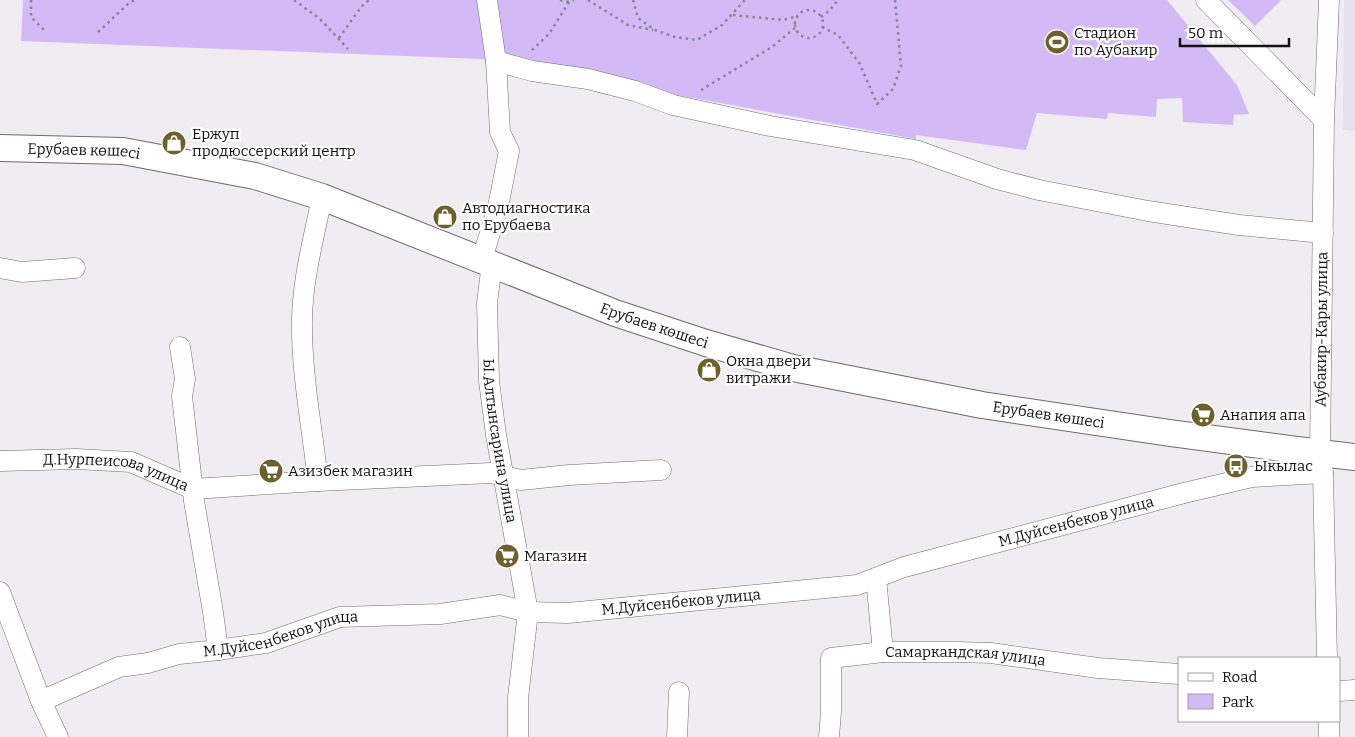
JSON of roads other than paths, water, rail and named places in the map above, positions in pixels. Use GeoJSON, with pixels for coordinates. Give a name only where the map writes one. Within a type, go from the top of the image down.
{"type":"FeatureCollection","features":[{"type":"Feature","properties":{"kind":"main road","name":"Ерубаев көшесі"},"geometry":{"type":"LineString","coordinates":[[0,148],[123,151],[255,176],[322,197],[616,313],[706,343],[794,368],[982,405],[1321,463],[1355,456]]}},
{"type":"Feature","properties":{"kind":"street","name":"Ы.Алтынсарина улица"},"geometry":{"type":"LineString","coordinates":[[487,0],[496,61],[500,132],[509,151],[487,261],[487,303],[489,381],[496,435],[528,612],[518,698],[518,737]]}},
{"type":"Feature","properties":{"kind":"street"},"geometry":{"type":"LineString","coordinates":[[1206,0],[1324,120]]}},
{"type":"Feature","properties":{"kind":"street","name":"Аубакир-Кары улица"},"geometry":{"type":"LineString","coordinates":[[1327,657],[1321,463],[1324,120],[1328,0]]}},
{"type":"Feature","properties":{"kind":"street"},"geometry":{"type":"LineString","coordinates":[[496,61],[532,71],[588,79],[635,91],[673,105],[770,126],[915,150],[997,179],[1038,190],[1148,212],[1239,225],[1323,233]]}},
{"type":"Feature","properties":{"kind":"street"},"geometry":{"type":"LineString","coordinates":[[318,481],[304,373],[302,317],[308,263],[322,197]]}},
{"type":"Feature","properties":{"kind":"street"},"geometry":{"type":"LineString","coordinates":[[0,268],[22,272],[75,268]]}},
{"type":"Feature","properties":{"kind":"street"},"geometry":{"type":"LineString","coordinates":[[180,347],[185,379],[182,396],[193,489],[218,650]]}},
{"type":"Feature","properties":{"kind":"street","name":"Д.Нурпеисова улица"},"geometry":{"type":"LineString","coordinates":[[0,461],[76,458],[130,462],[193,489],[491,473],[521,480],[661,470]]}},
{"type":"Feature","properties":{"kind":"street","name":"М.Дуйсенбеков улица"},"geometry":{"type":"LineString","coordinates":[[41,701],[119,667],[148,663],[179,654],[266,643],[340,618],[440,614],[500,606],[528,612],[568,613],[857,585],[913,565],[1184,492],[1321,463]]}},
{"type":"Feature","properties":{"kind":"street"},"geometry":{"type":"LineString","coordinates":[[876,578],[883,652]]}},
{"type":"Feature","properties":{"kind":"street"},"geometry":{"type":"LineString","coordinates":[[0,592],[41,701],[58,737]]}},
{"type":"Feature","properties":{"kind":"street","name":"Самаркандская улица"},"geometry":{"type":"LineString","coordinates":[[829,737],[831,658],[883,652],[957,652],[991,654],[1098,668],[1178,674]]}},
{"type":"Feature","properties":{"kind":"street"},"geometry":{"type":"LineString","coordinates":[[1340,692],[1355,690]]}},
{"type":"Feature","properties":{"kind":"street"},"geometry":{"type":"LineString","coordinates":[[677,737],[679,692]]}},
{"type":"Feature","properties":{"kind":"street"},"geometry":{"type":"LineString","coordinates":[[1329,722],[1329,737]]}},
{"type":"Feature","properties":{"kind":"place","name":"Стадион по Аубакир"},"geometry":{"type":"Point","coordinates":[1057,42]}},
{"type":"Feature","properties":{"kind":"place","name":"Ержуп продюссерский центр"},"geometry":{"type":"Point","coordinates":[174,143]}},
{"type":"Feature","properties":{"kind":"place","name":"Автодиагностика по Ерубаева"},"geometry":{"type":"Point","coordinates":[445,217]}},
{"type":"Feature","properties":{"kind":"place","name":"Окна двери витражи"},"geometry":{"type":"Point","coordinates":[709,370]}},
{"type":"Feature","properties":{"kind":"place","name":"Анапия апа"},"geometry":{"type":"Point","coordinates":[1203,415]}},
{"type":"Feature","properties":{"kind":"place","name":"Ыкылас"},"geometry":{"type":"Point","coordinates":[1236,466]}},
{"type":"Feature","properties":{"kind":"place","name":"Азизбек магазин"},"geometry":{"type":"Point","coordinates":[271,471]}},
{"type":"Feature","properties":{"kind":"place","name":"Магазин"},"geometry":{"type":"Point","coordinates":[507,556]}}]}
